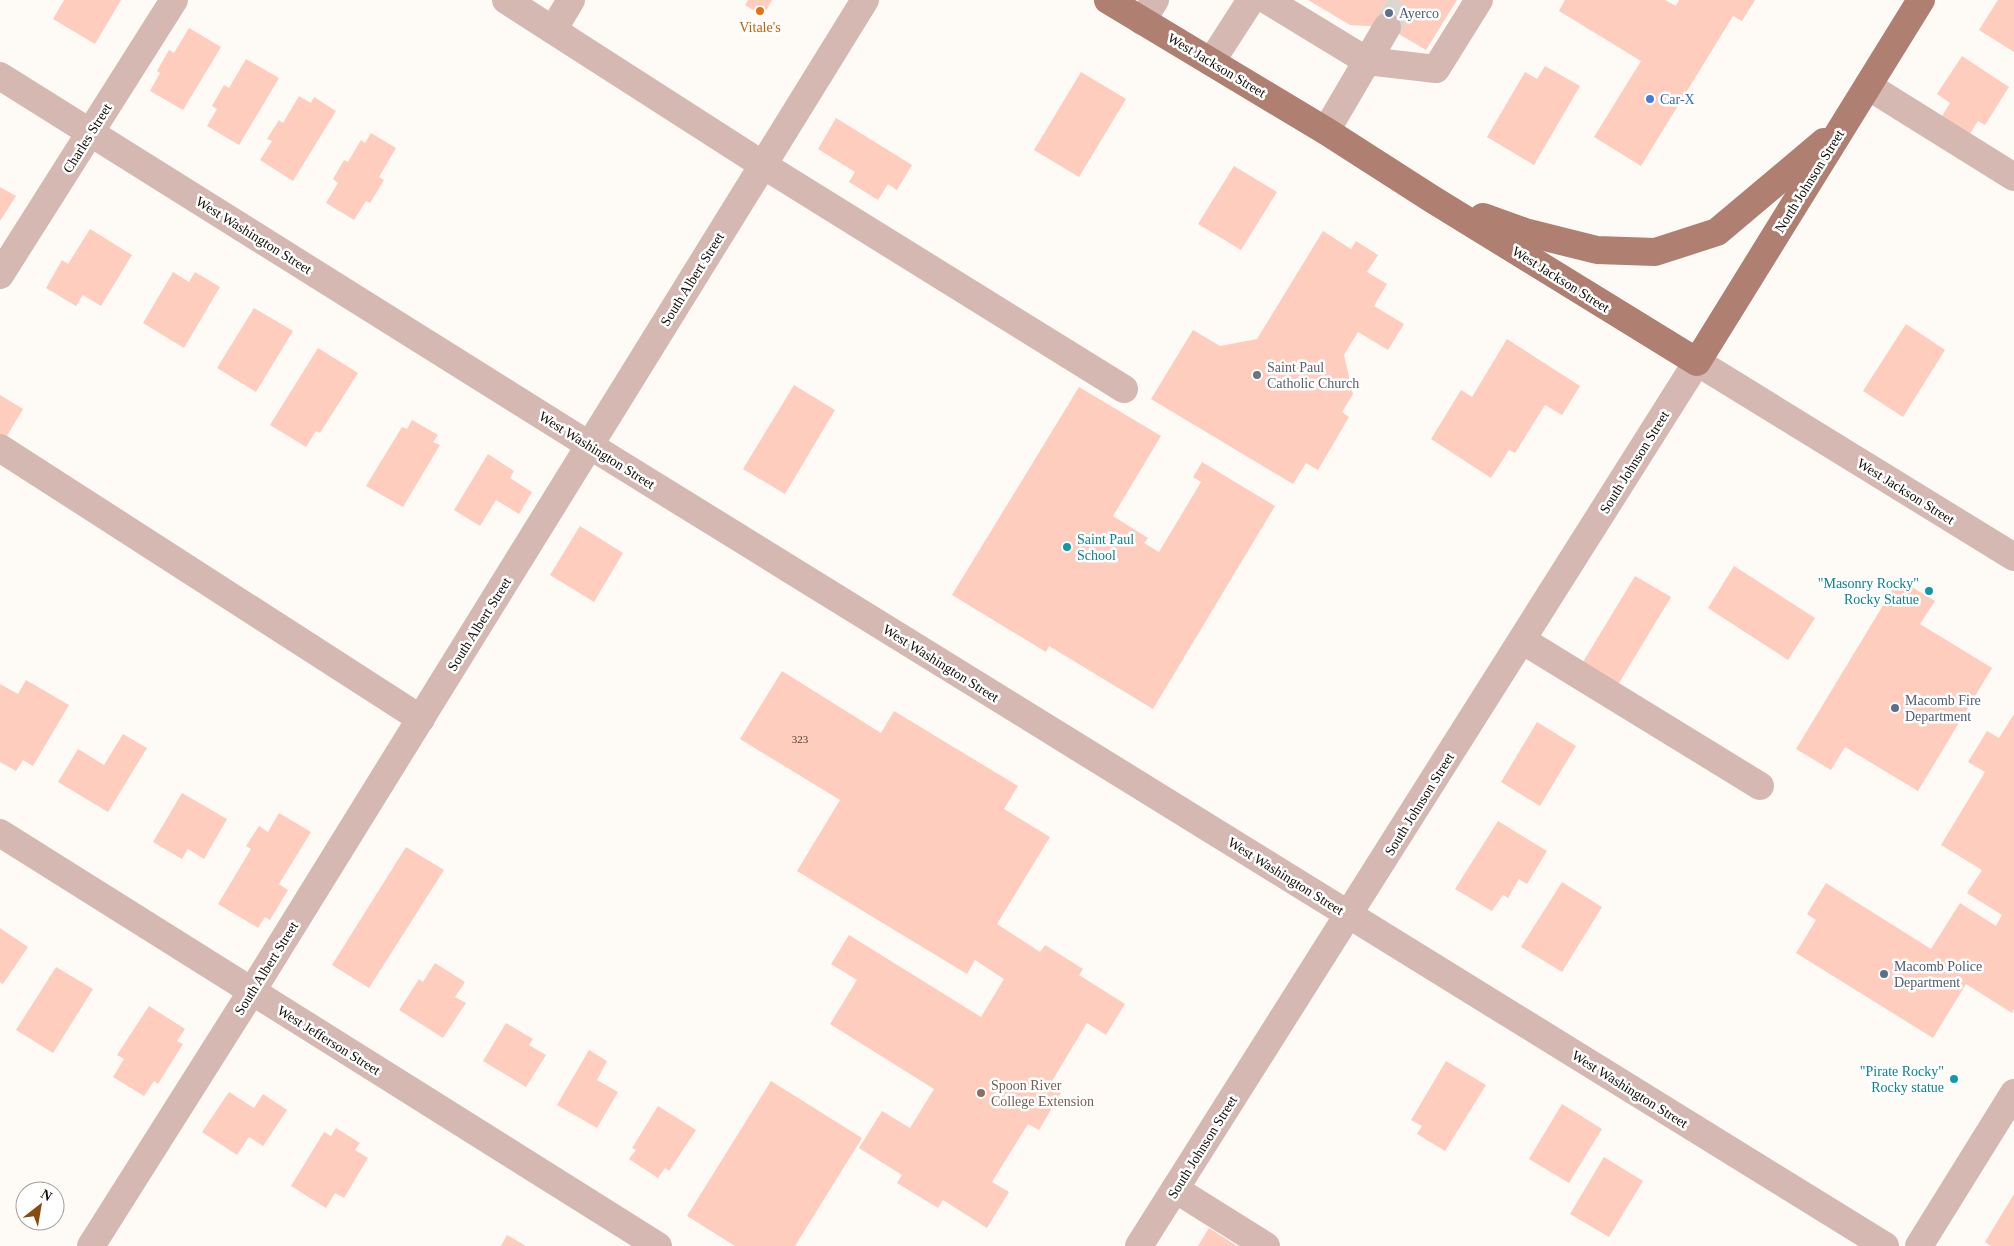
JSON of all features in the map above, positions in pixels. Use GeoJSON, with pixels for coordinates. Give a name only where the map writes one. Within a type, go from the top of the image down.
{"type":"FeatureCollection","features":[{"type":"Feature","properties":{"kind":"main road","name":"West Jackson Street"},"geometry":{"type":"LineString","coordinates":[[1108,0],[1149,10],[1211,62],[1326,131],[1432,199],[1697,362]]}},
{"type":"Feature","properties":{"kind":"main road","name":"North Johnson Street"},"geometry":{"type":"LineString","coordinates":[[1697,362],[1921,0]]}},
{"type":"Feature","properties":{"kind":"main road"},"geometry":{"type":"LineString","coordinates":[[1432,199],[1525,232],[1598,250],[1655,252],[1717,232],[1843,126]]}},
{"type":"Feature","properties":{"kind":"street","name":"Charles Street"},"geometry":{"type":"LineString","coordinates":[[0,275],[174,0]]}},
{"type":"Feature","properties":{"kind":"street"},"geometry":{"type":"LineString","coordinates":[[506,0],[763,166],[1124,389]]}},
{"type":"Feature","properties":{"kind":"street"},"geometry":{"type":"LineString","coordinates":[[553,30],[570,0]]}},
{"type":"Feature","properties":{"kind":"street","name":"South Albert Street"},"geometry":{"type":"LineString","coordinates":[[91,1246],[252,992],[865,0]]}},
{"type":"Feature","properties":{"kind":"street"},"geometry":{"type":"LineString","coordinates":[[1211,62],[1251,0]]}},
{"type":"Feature","properties":{"kind":"street"},"geometry":{"type":"LineString","coordinates":[[1267,0],[1367,62],[1436,70],[1479,0]]}},
{"type":"Feature","properties":{"kind":"street"},"geometry":{"type":"LineString","coordinates":[[1326,131],[1387,27]]}},
{"type":"Feature","properties":{"kind":"street","name":"West Washington Street"},"geometry":{"type":"LineString","coordinates":[[0,76],[589,445],[1885,1246]]}},
{"type":"Feature","properties":{"kind":"street"},"geometry":{"type":"LineString","coordinates":[[1868,86],[2014,177]]}},
{"type":"Feature","properties":{"kind":"street","name":"West Jackson Street"},"geometry":{"type":"LineString","coordinates":[[1697,362],[2014,557]]}},
{"type":"Feature","properties":{"kind":"street","name":"South Johnson Street"},"geometry":{"type":"LineString","coordinates":[[1139,1246],[1697,362]]}},
{"type":"Feature","properties":{"kind":"street"},"geometry":{"type":"LineString","coordinates":[[0,448],[421,719]]}},
{"type":"Feature","properties":{"kind":"street"},"geometry":{"type":"LineString","coordinates":[[1522,640],[1760,786]]}},
{"type":"Feature","properties":{"kind":"street","name":"West Jefferson Street"},"geometry":{"type":"LineString","coordinates":[[0,834],[658,1246]]}},
{"type":"Feature","properties":{"kind":"street"},"geometry":{"type":"LineString","coordinates":[[1920,1246],[2014,1093]]}},
{"type":"Feature","properties":{"kind":"street"},"geometry":{"type":"LineString","coordinates":[[1175,1189],[1266,1246]]}},
{"type":"Feature","properties":{"kind":"building"},"geometry":{"type":"Polygon","coordinates":[[[64,0],[121,0],[95,44],[53,19],[64,0]]]}},
{"type":"Feature","properties":{"kind":"building","name":"Vitale's"},"geometry":{"type":"Polygon","coordinates":[[[748,0],[772,0],[763,16],[745,5],[748,0]]]}},
{"type":"Feature","properties":{"kind":"building","name":"Ayerco"},"geometry":{"type":"Polygon","coordinates":[[[1308,0],[1457,0],[1426,50],[1387,27],[1350,25],[1308,0]]]}},
{"type":"Feature","properties":{"kind":"building","name":"Car-X"},"geometry":{"type":"Polygon","coordinates":[[[1565,0],[1665,0],[1676,6],[1679,0],[1755,0],[1742,21],[1733,16],[1641,166],[1594,137],[1641,61],[1559,11],[1565,0]]]}},
{"type":"Feature","properties":{"kind":"building"},"geometry":{"type":"Polygon","coordinates":[[[1998,0],[2014,0],[2014,52],[1979,30],[1998,0]]]}},
{"type":"Feature","properties":{"kind":"building"},"geometry":{"type":"Polygon","coordinates":[[[189,28],[221,47],[183,110],[150,91],[160,73],[157,71],[169,50],[174,53],[189,28]]]}},
{"type":"Feature","properties":{"kind":"building"},"geometry":{"type":"Polygon","coordinates":[[[1962,56],[2009,87],[1985,125],[1978,121],[1969,135],[1942,116],[1950,103],[1937,94],[1962,56]]]}},
{"type":"Feature","properties":{"kind":"building"},"geometry":{"type":"Polygon","coordinates":[[[246,59],[279,78],[239,145],[207,126],[217,109],[212,106],[224,85],[229,88],[246,59]]]}},
{"type":"Feature","properties":{"kind":"building"},"geometry":{"type":"Polygon","coordinates":[[[1545,66],[1580,86],[1534,165],[1487,137],[1525,72],[1537,79],[1545,66]]]}},
{"type":"Feature","properties":{"kind":"building"},"geometry":{"type":"Polygon","coordinates":[[[1081,72],[1126,99],[1079,177],[1034,150],[1081,72]]]}},
{"type":"Feature","properties":{"kind":"building"},"geometry":{"type":"Polygon","coordinates":[[[299,96],[311,103],[314,97],[336,111],[293,181],[260,160],[272,141],[267,139],[279,120],[283,123],[299,96]]]}},
{"type":"Feature","properties":{"kind":"building"},"geometry":{"type":"Polygon","coordinates":[[[836,118],[912,165],[897,190],[888,184],[878,200],[849,182],[855,172],[818,149],[836,118]]]}},
{"type":"Feature","properties":{"kind":"building"},"geometry":{"type":"Polygon","coordinates":[[[371,133],[396,148],[379,177],[384,180],[370,203],[366,201],[354,220],[326,203],[338,183],[333,179],[344,160],[348,162],[361,140],[365,143],[371,133]]]}},
{"type":"Feature","properties":{"kind":"building"},"geometry":{"type":"Polygon","coordinates":[[[1234,166],[1277,192],[1241,250],[1198,224],[1234,166]]]}},
{"type":"Feature","properties":{"kind":"building"},"geometry":{"type":"Polygon","coordinates":[[[0,187],[16,196],[0,221],[0,187]]]}},
{"type":"Feature","properties":{"kind":"building"},"geometry":{"type":"Polygon","coordinates":[[[90,229],[132,255],[101,306],[83,295],[76,306],[46,288],[62,260],[68,264],[90,229]]]}},
{"type":"Feature","properties":{"kind":"building","name":"Saint Paul Catholic Church"},"geometry":{"type":"Polygon","coordinates":[[[1323,231],[1351,249],[1356,241],[1378,255],[1367,272],[1387,284],[1374,306],[1404,324],[1388,350],[1358,332],[1344,355],[1353,394],[1342,412],[1349,417],[1318,470],[1306,463],[1293,484],[1151,399],[1193,330],[1220,346],[1257,339],[1323,231]]]}},
{"type":"Feature","properties":{"kind":"building"},"geometry":{"type":"Polygon","coordinates":[[[173,272],[189,282],[195,272],[220,287],[184,348],[143,323],[173,272]]]}},
{"type":"Feature","properties":{"kind":"building"},"geometry":{"type":"Polygon","coordinates":[[[254,308],[293,331],[256,392],[217,368],[254,308]]]}},
{"type":"Feature","properties":{"kind":"building"},"geometry":{"type":"Polygon","coordinates":[[[1906,324],[1945,350],[1903,417],[1863,391],[1906,324]]]}},
{"type":"Feature","properties":{"kind":"building"},"geometry":{"type":"Polygon","coordinates":[[[1507,339],[1580,386],[1562,415],[1545,405],[1515,453],[1509,450],[1491,478],[1431,439],[1461,390],[1472,397],[1507,339]]]}},
{"type":"Feature","properties":{"kind":"building"},"geometry":{"type":"Polygon","coordinates":[[[318,348],[358,373],[320,433],[316,431],[306,447],[270,425],[318,348]]]}},
{"type":"Feature","properties":{"kind":"building"},"geometry":{"type":"Polygon","coordinates":[[[794,385],[835,410],[785,494],[743,469],[794,385]]]}},
{"type":"Feature","properties":{"kind":"building","name":"Saint Paul School"},"geometry":{"type":"Polygon","coordinates":[[[1079,387],[1161,436],[1113,516],[1148,538],[1144,543],[1159,552],[1201,482],[1193,477],[1202,462],[1275,506],[1153,709],[1049,646],[1046,652],[952,595],[1079,387]]]}},
{"type":"Feature","properties":{"kind":"building"},"geometry":{"type":"Polygon","coordinates":[[[0,395],[23,409],[2,444],[0,443],[0,395]]]}},
{"type":"Feature","properties":{"kind":"building"},"geometry":{"type":"Polygon","coordinates":[[[412,420],[438,435],[433,442],[440,445],[403,507],[366,486],[402,427],[407,429],[412,420]]]}},
{"type":"Feature","properties":{"kind":"building"},"geometry":{"type":"Polygon","coordinates":[[[488,454],[514,471],[510,478],[532,492],[519,514],[496,500],[480,526],[454,510],[488,454]]]}},
{"type":"Feature","properties":{"kind":"building"},"geometry":{"type":"Polygon","coordinates":[[[580,526],[623,553],[594,602],[550,575],[580,526]]]}},
{"type":"Feature","properties":{"kind":"building"},"geometry":{"type":"Polygon","coordinates":[[[1734,566],[1815,618],[1788,660],[1708,608],[1734,566]]]}},
{"type":"Feature","properties":{"kind":"building"},"geometry":{"type":"Polygon","coordinates":[[[1635,576],[1671,597],[1616,688],[1580,667],[1635,576]]]}},
{"type":"Feature","properties":{"kind":"building","name":"Macomb Fire Department"},"geometry":{"type":"Polygon","coordinates":[[[1899,579],[1935,601],[1920,624],[1992,668],[1918,791],[1845,747],[1831,770],[1796,749],[1899,579]]]}},
{"type":"Feature","properties":{"kind":"building"},"geometry":{"type":"Polygon","coordinates":[[[782,671],[881,733],[894,711],[1018,786],[1004,809],[1050,837],[997,924],[1040,952],[1045,945],[1083,969],[1079,975],[1125,1004],[1106,1035],[1087,1023],[1049,1086],[1061,1093],[1039,1130],[1028,1124],[992,1182],[1009,1192],[987,1228],[943,1200],[938,1208],[897,1183],[902,1175],[859,1148],[882,1111],[910,1128],[934,1089],[830,1024],[857,980],[831,964],[849,935],[981,1017],[1004,979],[975,960],[967,974],[797,871],[840,800],[740,739],[782,671]]]}},
{"type":"Feature","properties":{"kind":"building"},"geometry":{"type":"Polygon","coordinates":[[[26,680],[69,705],[33,766],[23,760],[16,771],[0,762],[0,684],[18,694],[26,680]]]}},
{"type":"Feature","properties":{"kind":"building"},"geometry":{"type":"Polygon","coordinates":[[[2014,714],[2014,1009],[2012,1013],[1966,984],[1933,1038],[1796,953],[1816,920],[1807,914],[1826,883],[1931,949],[1960,903],[1996,926],[2002,915],[1967,893],[1982,870],[1941,845],[1985,772],[1968,762],[1987,731],[1999,738],[2014,714]]]}},
{"type":"Feature","properties":{"kind":"building"},"geometry":{"type":"Polygon","coordinates":[[[1537,722],[1576,746],[1540,806],[1501,782],[1537,722]]]}},
{"type":"Feature","properties":{"kind":"building"},"geometry":{"type":"Polygon","coordinates":[[[123,734],[147,748],[108,812],[58,782],[78,749],[104,765],[123,734]]]}},
{"type":"Feature","properties":{"kind":"building"},"geometry":{"type":"Polygon","coordinates":[[[182,793],[227,819],[204,859],[188,849],[182,859],[153,842],[182,793]]]}},
{"type":"Feature","properties":{"kind":"building"},"geometry":{"type":"Polygon","coordinates":[[[279,813],[311,832],[279,884],[288,890],[270,920],[265,917],[258,928],[218,904],[251,849],[246,846],[259,826],[268,832],[279,813]]]}},
{"type":"Feature","properties":{"kind":"building"},"geometry":{"type":"Polygon","coordinates":[[[1498,821],[1547,851],[1527,884],[1519,879],[1508,898],[1503,895],[1492,911],[1455,889],[1498,821]]]}},
{"type":"Feature","properties":{"kind":"building"},"geometry":{"type":"Polygon","coordinates":[[[406,847],[444,870],[369,988],[332,965],[406,847]]]}},
{"type":"Feature","properties":{"kind":"building"},"geometry":{"type":"Polygon","coordinates":[[[1562,882],[1602,907],[1562,972],[1521,947],[1562,882]]]}},
{"type":"Feature","properties":{"kind":"building"},"geometry":{"type":"Polygon","coordinates":[[[0,928],[28,947],[3,984],[0,982],[0,928]]]}},
{"type":"Feature","properties":{"kind":"building"},"geometry":{"type":"Polygon","coordinates":[[[435,963],[465,982],[455,997],[466,1003],[443,1038],[399,1010],[419,979],[423,982],[435,963]]]}},
{"type":"Feature","properties":{"kind":"building"},"geometry":{"type":"Polygon","coordinates":[[[56,967],[93,989],[53,1053],[16,1030],[56,967]]]}},
{"type":"Feature","properties":{"kind":"building"},"geometry":{"type":"Polygon","coordinates":[[[149,1006],[185,1029],[177,1041],[183,1044],[158,1084],[154,1081],[144,1096],[113,1077],[124,1059],[117,1055],[149,1006]]]}},
{"type":"Feature","properties":{"kind":"building"},"geometry":{"type":"Polygon","coordinates":[[[506,1023],[533,1039],[529,1045],[546,1055],[526,1087],[483,1061],[506,1023]]]}},
{"type":"Feature","properties":{"kind":"building"},"geometry":{"type":"Polygon","coordinates":[[[589,1050],[607,1061],[597,1080],[618,1092],[597,1128],[557,1105],[589,1050]]]}},
{"type":"Feature","properties":{"kind":"building"},"geometry":{"type":"Polygon","coordinates":[[[1446,1061],[1486,1085],[1445,1151],[1417,1134],[1422,1126],[1411,1120],[1446,1061]]]}},
{"type":"Feature","properties":{"kind":"building"},"geometry":{"type":"Polygon","coordinates":[[[771,1081],[862,1138],[795,1246],[735,1246],[687,1216],[771,1081]]]}},
{"type":"Feature","properties":{"kind":"building"},"geometry":{"type":"Polygon","coordinates":[[[229,1092],[254,1108],[263,1094],[287,1110],[263,1146],[249,1137],[237,1155],[202,1132],[229,1092]]]}},
{"type":"Feature","properties":{"kind":"building"},"geometry":{"type":"Polygon","coordinates":[[[1562,1104],[1602,1129],[1569,1183],[1529,1159],[1562,1104]]]}},
{"type":"Feature","properties":{"kind":"building"},"geometry":{"type":"Polygon","coordinates":[[[658,1106],[696,1130],[669,1171],[665,1168],[658,1178],[629,1159],[636,1150],[632,1148],[658,1106]]]}},
{"type":"Feature","properties":{"kind":"building"},"geometry":{"type":"Polygon","coordinates":[[[336,1128],[360,1143],[355,1150],[368,1158],[344,1198],[335,1193],[326,1208],[291,1186],[324,1132],[331,1136],[336,1128]]]}},
{"type":"Feature","properties":{"kind":"building"},"geometry":{"type":"Polygon","coordinates":[[[1604,1157],[1643,1181],[1609,1237],[1570,1214],[1604,1157]]]}},
{"type":"Feature","properties":{"kind":"building"},"geometry":{"type":"Polygon","coordinates":[[[2014,1194],[2014,1246],[1991,1246],[1985,1242],[2014,1194]]]}},
{"type":"Feature","properties":{"kind":"building"},"geometry":{"type":"Polygon","coordinates":[[[1209,1228],[1237,1246],[1198,1246],[1209,1228]]]}},
{"type":"Feature","properties":{"kind":"building"},"geometry":{"type":"Polygon","coordinates":[[[507,1235],[526,1246],[501,1246],[507,1235]]]}},
{"type":"Feature","properties":{"kind":"tunnel"},"geometry":{"type":"LineString","coordinates":[[1387,27],[1403,0]]}},
{"type":"Feature","properties":{"kind":"place","name":"Vitale's"},"geometry":{"type":"Point","coordinates":[760,11]}},
{"type":"Feature","properties":{"kind":"place","name":"Ayerco"},"geometry":{"type":"Point","coordinates":[1389,13]}},
{"type":"Feature","properties":{"kind":"place","name":"Car-X"},"geometry":{"type":"Point","coordinates":[1650,99]}},
{"type":"Feature","properties":{"kind":"place","name":"Saint Paul Catholic Church"},"geometry":{"type":"Point","coordinates":[1257,375]}},
{"type":"Feature","properties":{"kind":"place","name":"Saint Paul School"},"geometry":{"type":"Point","coordinates":[1067,547]}},
{"type":"Feature","properties":{"kind":"place","name":"\"Masonry Rocky\" Rocky Statue"},"geometry":{"type":"Point","coordinates":[1929,591]}},
{"type":"Feature","properties":{"kind":"place","name":"Macomb Fire Department"},"geometry":{"type":"Point","coordinates":[1895,708]}},
{"type":"Feature","properties":{"kind":"place","name":"Macomb Police Department"},"geometry":{"type":"Point","coordinates":[1884,974]}},
{"type":"Feature","properties":{"kind":"place","name":"\"Pirate Rocky\" Rocky statue"},"geometry":{"type":"Point","coordinates":[1954,1079]}},
{"type":"Feature","properties":{"kind":"place","name":"Spoon River College Extension"},"geometry":{"type":"Point","coordinates":[981,1093]}}]}
